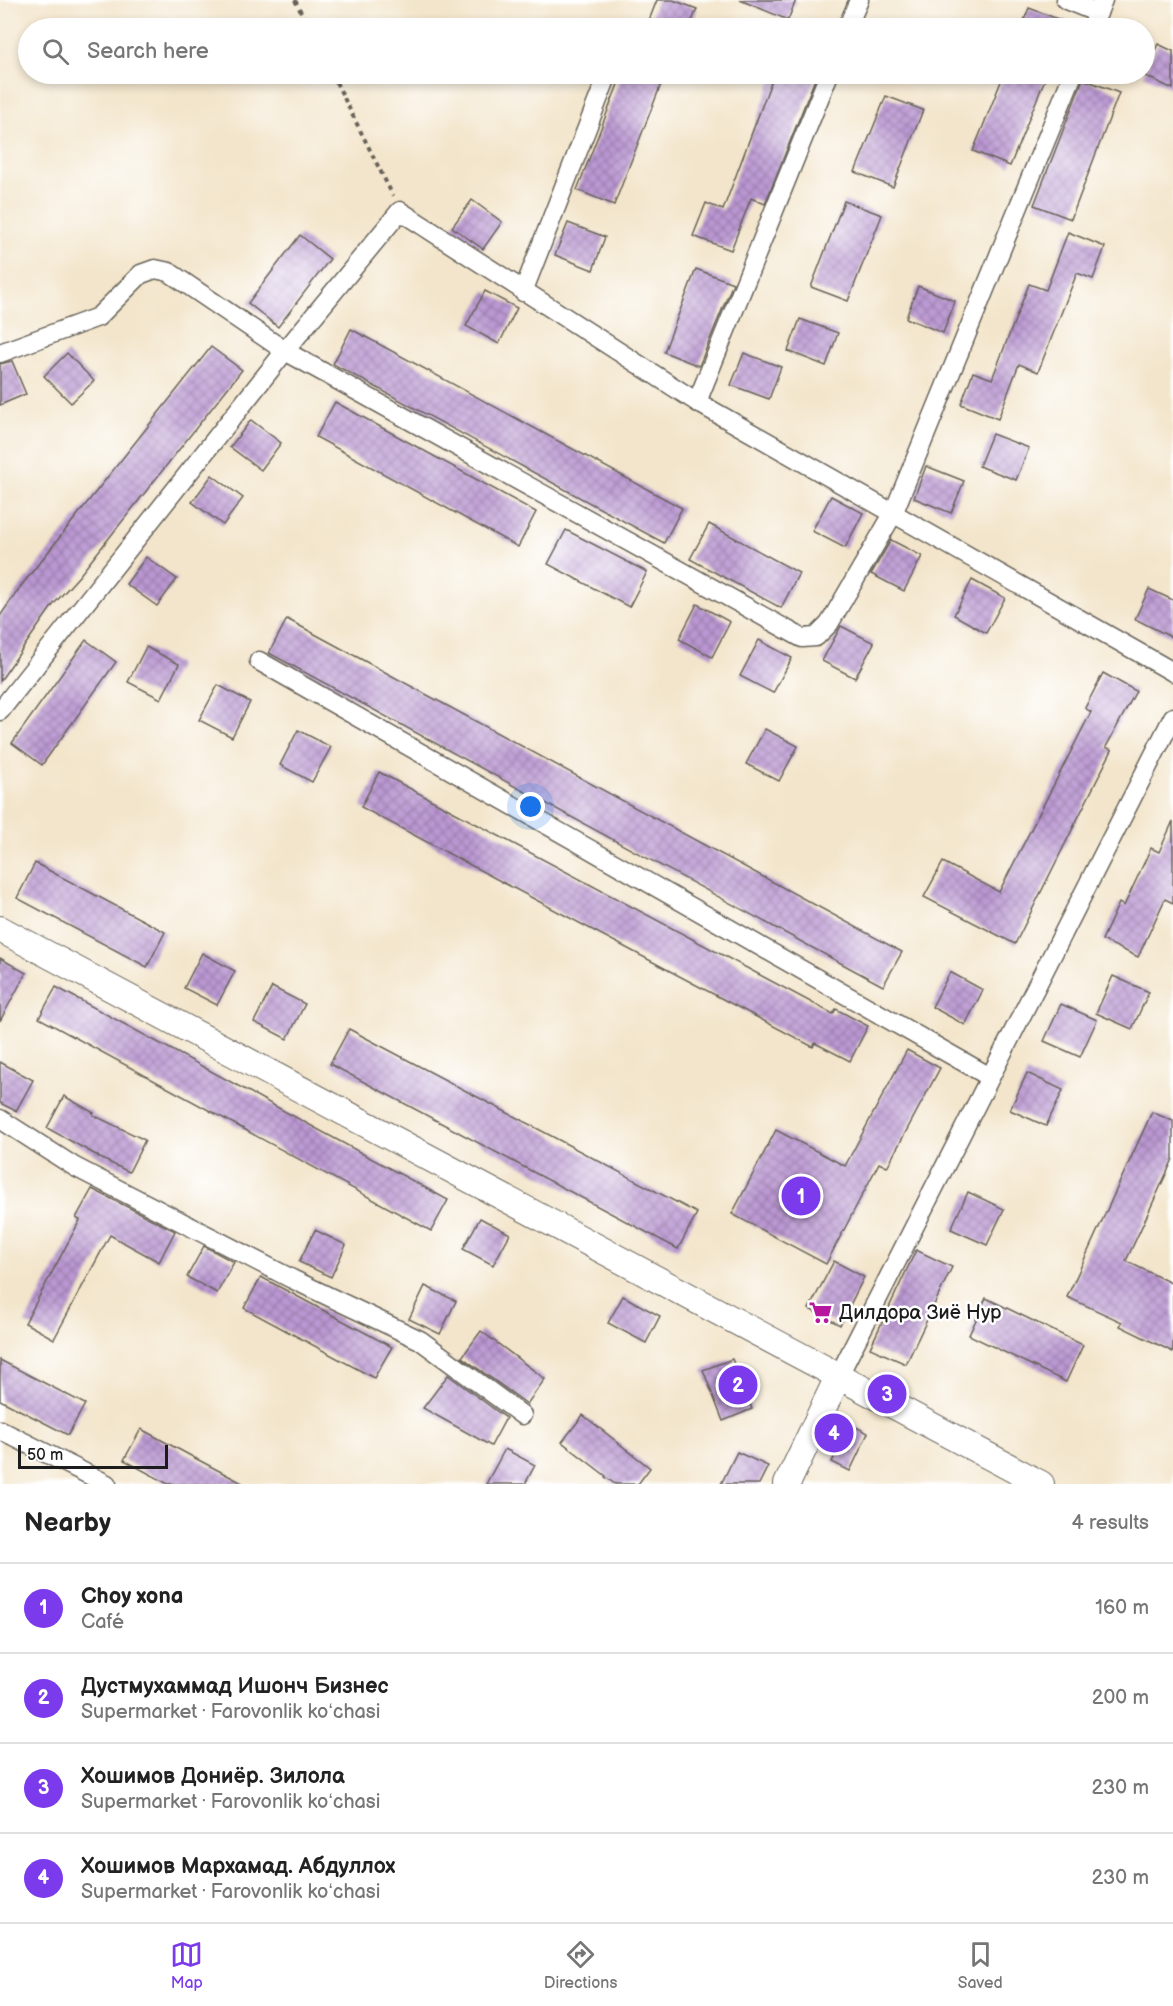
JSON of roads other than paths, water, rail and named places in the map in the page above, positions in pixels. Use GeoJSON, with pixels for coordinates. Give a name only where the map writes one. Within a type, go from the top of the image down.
{"type":"FeatureCollection","features":[{"type":"Feature","properties":{"kind":"street"},"geometry":{"type":"LineString","coordinates":[[852,18],[859,0]]}},
{"type":"Feature","properties":{"kind":"street"},"geometry":{"type":"LineString","coordinates":[[1066,0],[1098,14]]}},
{"type":"Feature","properties":{"kind":"street"},"geometry":{"type":"LineString","coordinates":[[523,292],[604,84]]}},
{"type":"Feature","properties":{"kind":"street"},"geometry":{"type":"LineString","coordinates":[[697,402],[825,84]]}},
{"type":"Feature","properties":{"kind":"street"},"geometry":{"type":"LineString","coordinates":[[0,353],[98,317],[141,274],[155,269],[169,272],[285,351],[802,638],[816,637],[829,624],[893,514],[1069,84]]}},
{"type":"Feature","properties":{"kind":"street"},"geometry":{"type":"LineString","coordinates":[[0,711],[285,351],[400,211],[697,402],[1173,672]]}},
{"type":"Feature","properties":{"kind":"street"},"geometry":{"type":"LineString","coordinates":[[259,661],[990,1077]]}},
{"type":"Feature","properties":{"kind":"street"},"geometry":{"type":"LineString","coordinates":[[787,1484],[838,1377],[1173,717]]}},
{"type":"Feature","properties":{"kind":"street"},"geometry":{"type":"LineString","coordinates":[[0,929],[1041,1484]]}},
{"type":"Feature","properties":{"kind":"street"},"geometry":{"type":"LineString","coordinates":[[0,1119],[85,1172],[292,1279],[420,1340],[522,1415]]}},
{"type":"Feature","properties":{"kind":"street"},"geometry":{"type":"LineString","coordinates":[[0,1430],[107,1484]]}},
{"type":"Feature","properties":{"kind":"place","name":"Choy xona"},"geometry":{"type":"Point","coordinates":[801,1196]}},
{"type":"Feature","properties":{"kind":"place","name":"Дилдора Зиё Нур"},"geometry":{"type":"Point","coordinates":[821,1312]}},
{"type":"Feature","properties":{"kind":"place","name":"Дустмухаммад Ишонч Бизнес"},"geometry":{"type":"Point","coordinates":[738,1385]}},
{"type":"Feature","properties":{"kind":"place","name":"Хошимов Дониёр. Зилола"},"geometry":{"type":"Point","coordinates":[887,1394]}},
{"type":"Feature","properties":{"kind":"place","name":"Хошимов Мархамад. Абдуллох"},"geometry":{"type":"Point","coordinates":[834,1433]}}]}
